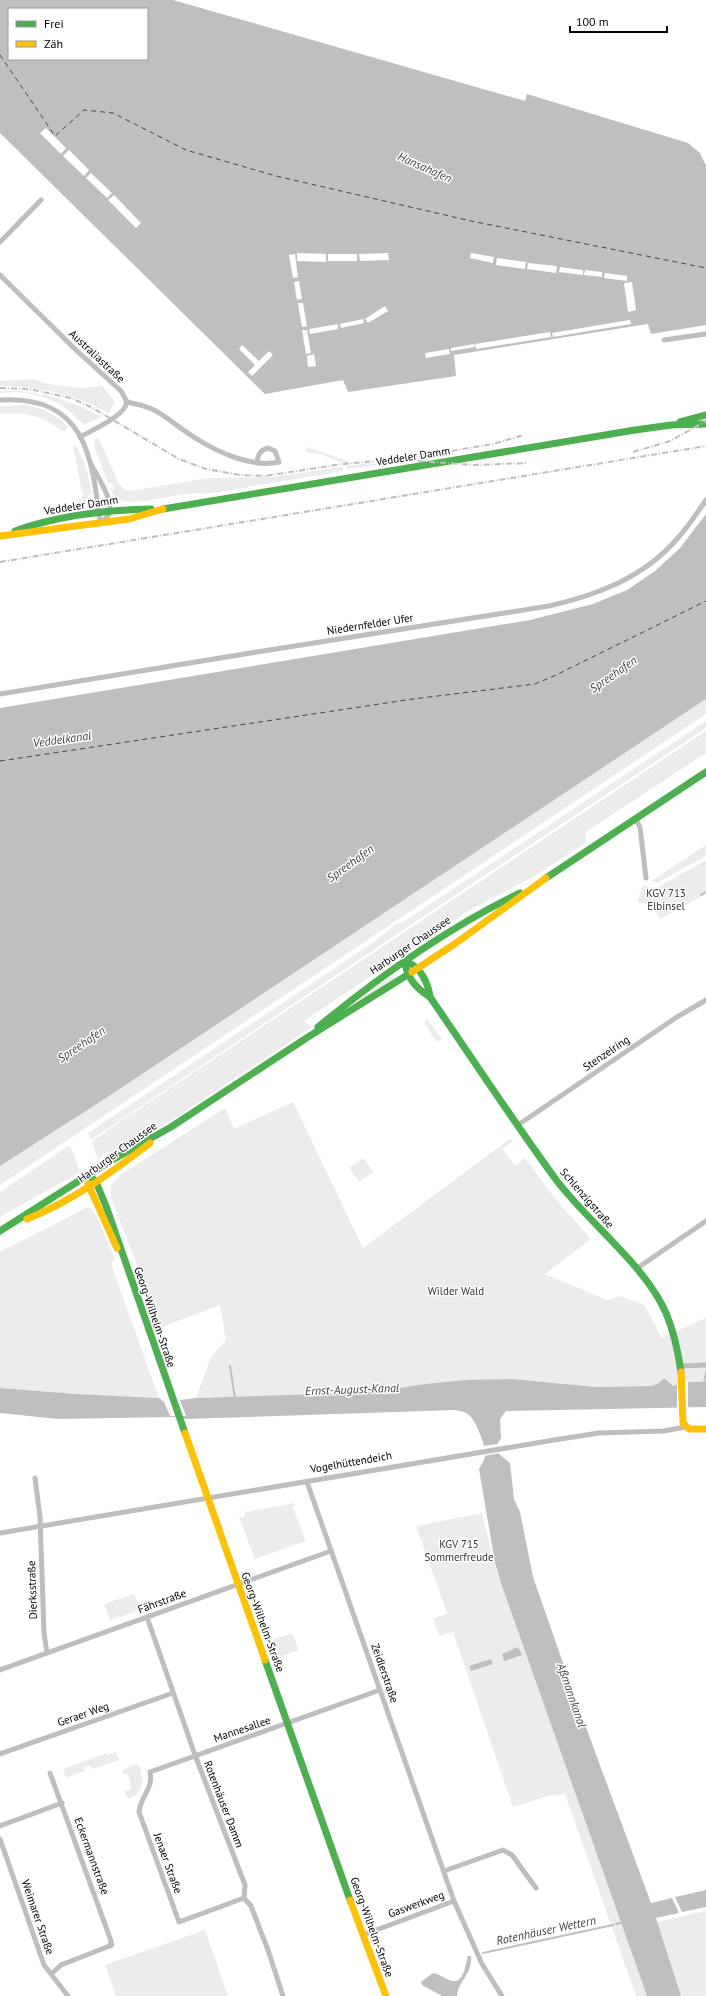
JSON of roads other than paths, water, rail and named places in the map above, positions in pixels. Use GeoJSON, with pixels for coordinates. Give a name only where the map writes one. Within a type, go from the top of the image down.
{"type":"FeatureCollection","features":[{"type":"Feature","properties":{"kind":"main road","name":"Veddeler Damm"},"geometry":{"type":"LineString","coordinates":[[0,536],[9,534],[34,533],[129,519],[158,510],[671,425],[706,415]]}},
{"type":"Feature","properties":{"kind":"main road","name":"Veddeler Damm"},"geometry":{"type":"LineString","coordinates":[[671,425],[706,424]]}},
{"type":"Feature","properties":{"kind":"main road","name":"Veddeler Damm"},"geometry":{"type":"LineString","coordinates":[[9,534],[32,524],[110,511],[128,509],[158,510]]}},
{"type":"Feature","properties":{"kind":"main road","name":"Harburger Chaussee"},"geometry":{"type":"LineString","coordinates":[[15,1224],[89,1175],[171,1127],[308,1037],[347,1014],[501,911],[534,886],[706,772]]}},
{"type":"Feature","properties":{"kind":"main road","name":"Harburger Chaussee"},"geometry":{"type":"LineString","coordinates":[[308,1037],[352,999],[405,961],[487,908],[534,886]]}},
{"type":"Feature","properties":{"kind":"main road","name":"Schlenzigstraße"},"geometry":{"type":"LineString","coordinates":[[430,997],[430,988],[417,968],[412,963],[405,961],[408,974],[422,993],[430,997],[558,1182],[636,1269],[655,1293],[666,1313],[675,1335],[681,1366],[682,1412],[685,1427]]}},
{"type":"Feature","properties":{"kind":"main road","name":"Harburger Chaussee"},"geometry":{"type":"LineString","coordinates":[[15,1224],[38,1215],[77,1194],[129,1160],[171,1127]]}},
{"type":"Feature","properties":{"kind":"main road","name":"Georg-Wilhelm-Straße"},"geometry":{"type":"LineString","coordinates":[[89,1175],[96,1182],[106,1206],[173,1401],[386,1996]]}},
{"type":"Feature","properties":{"kind":"main road","name":"Georg-Wilhelm-Straße"},"geometry":{"type":"LineString","coordinates":[[89,1175],[88,1187],[112,1240],[122,1255]]}},
{"type":"Feature","properties":{"kind":"main road"},"geometry":{"type":"LineString","coordinates":[[0,1231],[15,1224]]}},
{"type":"Feature","properties":{"kind":"main road","name":"Vogelhüttendeich"},"geometry":{"type":"LineString","coordinates":[[685,1427],[692,1430],[706,1429]]}},
{"type":"Feature","properties":{"kind":"street"},"geometry":{"type":"LineString","coordinates":[[0,242],[41,200]]}},
{"type":"Feature","properties":{"kind":"street","name":"Australiastraße"},"geometry":{"type":"LineString","coordinates":[[0,275],[120,391],[127,402]]}},
{"type":"Feature","properties":{"kind":"street"},"geometry":{"type":"LineString","coordinates":[[664,340],[706,334]]}},
{"type":"Feature","properties":{"kind":"street"},"geometry":{"type":"LineString","coordinates":[[0,400],[27,400],[55,409],[68,420],[80,437],[106,496],[110,511],[108,516],[100,523],[90,462]]}},
{"type":"Feature","properties":{"kind":"street"},"geometry":{"type":"LineString","coordinates":[[80,437],[120,413],[126,406],[127,402],[142,404],[156,411],[198,440],[227,454],[257,462]]}},
{"type":"Feature","properties":{"kind":"street","name":"Niedernfelder Ufer"},"geometry":{"type":"LineString","coordinates":[[0,694],[549,606],[579,599],[616,585],[635,575],[655,560],[676,540],[706,500]]}},
{"type":"Feature","properties":{"kind":"street"},"geometry":{"type":"LineString","coordinates":[[635,818],[640,827],[646,878]]}},
{"type":"Feature","properties":{"kind":"street","name":"Stenzelring"},"geometry":{"type":"LineString","coordinates":[[518,1124],[677,1017],[706,1000]]}},
{"type":"Feature","properties":{"kind":"street"},"geometry":{"type":"LineString","coordinates":[[636,1269],[706,1221]]}},
{"type":"Feature","properties":{"kind":"street"},"geometry":{"type":"LineString","coordinates":[[681,1366],[706,1365]]}},
{"type":"Feature","properties":{"kind":"street","name":"Vogelhüttendeich"},"geometry":{"type":"LineString","coordinates":[[0,1533],[307,1482],[499,1448],[599,1433],[664,1431],[685,1427]]}},
{"type":"Feature","properties":{"kind":"street","name":"Dierksstraße"},"geometry":{"type":"LineString","coordinates":[[35,1478],[40,1526],[44,1633],[47,1653]]}},
{"type":"Feature","properties":{"kind":"street","name":"Zeidlerstraße"},"geometry":{"type":"LineString","coordinates":[[307,1482],[454,1901],[482,1964],[502,1996]]}},
{"type":"Feature","properties":{"kind":"street","name":"Fährstraße"},"geometry":{"type":"LineString","coordinates":[[0,1670],[331,1551]]}},
{"type":"Feature","properties":{"kind":"street","name":"Rotenhäuser Damm"},"geometry":{"type":"LineString","coordinates":[[146,1617],[195,1755],[245,1885],[244,1898],[251,1906],[268,1950],[283,1996]]}},
{"type":"Feature","properties":{"kind":"street","name":"Mannesallee"},"geometry":{"type":"LineString","coordinates":[[139,1812],[140,1806],[149,1790],[150,1772],[380,1690]]}},
{"type":"Feature","properties":{"kind":"street","name":"Geraer Weg"},"geometry":{"type":"LineString","coordinates":[[0,1754],[173,1693]]}},
{"type":"Feature","properties":{"kind":"street","name":"Eckermannstraße"},"geometry":{"type":"LineString","coordinates":[[50,1773],[111,1941],[111,1946],[61,1965],[51,1974]]}},
{"type":"Feature","properties":{"kind":"street"},"geometry":{"type":"LineString","coordinates":[[0,1826],[62,1803]]}},
{"type":"Feature","properties":{"kind":"street","name":"Jenaer Straße"},"geometry":{"type":"LineString","coordinates":[[139,1812],[179,1922],[244,1898]]}},
{"type":"Feature","properties":{"kind":"street","name":"Weimarer Straße"},"geometry":{"type":"LineString","coordinates":[[0,1839],[44,1965],[66,1995]]}},
{"type":"Feature","properties":{"kind":"street"},"geometry":{"type":"LineString","coordinates":[[444,1871],[503,1850],[512,1855],[536,1888]]}},
{"type":"Feature","properties":{"kind":"street","name":"Gaswerkweg"},"geometry":{"type":"LineString","coordinates":[[363,1935],[454,1901]]}},
{"type":"Feature","properties":{"kind":"water","name":"Hansahafen"},"geometry":{"type":"Polygon","coordinates":[[[0,0],[173,0],[525,101],[527,94],[688,143],[700,153],[706,166],[706,325],[651,334],[648,324],[454,355],[456,376],[348,392],[343,380],[265,394],[0,133],[0,0]]]}},
{"type":"Feature","properties":{"kind":"water"},"geometry":{"type":"Polygon","coordinates":[[[706,514],[706,699],[106,1098],[0,1166],[0,708],[530,620],[593,604],[627,590],[655,571],[680,548],[706,514]]]}},
{"type":"Feature","properties":{"kind":"water","name":"Aßmannkanal"},"geometry":{"type":"Polygon","coordinates":[[[664,1378],[673,1386],[687,1382],[706,1382],[706,1407],[506,1411],[500,1419],[501,1438],[498,1443],[499,1454],[510,1463],[514,1499],[520,1512],[533,1577],[577,1703],[651,1903],[672,1898],[679,1913],[656,1918],[681,1996],[647,1996],[502,1586],[495,1563],[479,1469],[485,1457],[483,1441],[478,1429],[469,1415],[464,1412],[454,1410],[186,1419],[173,1417],[58,1419],[0,1413],[0,1388],[76,1394],[159,1398],[164,1402],[196,1398],[373,1392],[425,1384],[466,1380],[512,1379],[596,1387],[651,1386],[659,1383],[664,1378]]]}},
{"type":"Feature","properties":{"kind":"water"},"geometry":{"type":"Polygon","coordinates":[[[518,1647],[522,1655],[504,1661],[502,1654],[518,1647]]]}},
{"type":"Feature","properties":{"kind":"water"},"geometry":{"type":"Polygon","coordinates":[[[491,1659],[493,1664],[471,1671],[469,1666],[491,1659]]]}},
{"type":"Feature","properties":{"kind":"water"},"geometry":{"type":"Polygon","coordinates":[[[706,1890],[706,1907],[682,1912],[675,1897],[706,1890]]]}},
{"type":"Feature","properties":{"kind":"water"},"geometry":{"type":"Polygon","coordinates":[[[468,1956],[471,1956],[470,1968],[460,1985],[457,1996],[442,1996],[422,1985],[421,1982],[433,1973],[453,1981],[457,1981],[463,1975],[468,1956]]]}},
{"type":"Feature","properties":{"kind":"waterway"},"geometry":{"type":"LineString","coordinates":[[701,895],[706,892]]}},
{"type":"Feature","properties":{"kind":"waterway"},"geometry":{"type":"LineString","coordinates":[[230,1366],[235,1398]]}},
{"type":"Feature","properties":{"kind":"waterway"},"geometry":{"type":"LineString","coordinates":[[704,1383],[706,1372]]}},
{"type":"Feature","properties":{"kind":"waterway","name":"Rotenhäuser Wettern"},"geometry":{"type":"LineString","coordinates":[[616,1924],[623,1922]]}},
{"type":"Feature","properties":{"kind":"waterway","name":"Rotenhäuser Wettern"},"geometry":{"type":"LineString","coordinates":[[483,1953],[613,1925]]}},
{"type":"Feature","properties":{"kind":"railway"},"geometry":{"type":"LineString","coordinates":[[0,388],[29,389],[71,398],[91,407],[179,459],[206,469],[240,475],[265,476],[342,464],[409,458],[493,444],[524,435]]}},
{"type":"Feature","properties":{"kind":"railway"},"geometry":{"type":"LineString","coordinates":[[633,452],[670,441],[706,421]]}},
{"type":"Feature","properties":{"kind":"railway"},"geometry":{"type":"LineString","coordinates":[[0,562],[706,446]]}},
{"type":"Feature","properties":{"kind":"railway"},"geometry":{"type":"LineString","coordinates":[[418,461],[474,465],[527,463]]}},
{"type":"Feature","properties":{"kind":"water label","name":"Spreehafen"},"geometry":{"type":"Point","coordinates":[613,674]}},
{"type":"Feature","properties":{"kind":"water label","name":"Veddelkanal"},"geometry":{"type":"Point","coordinates":[62,739]}},
{"type":"Feature","properties":{"kind":"water label","name":"Spreehafen"},"geometry":{"type":"Point","coordinates":[350,863]}},
{"type":"Feature","properties":{"kind":"water label","name":"Spreehafen"},"geometry":{"type":"Point","coordinates":[81,1044]}},
{"type":"Feature","properties":{"kind":"water label","name":"Ernst-August-Kanal"},"geometry":{"type":"Point","coordinates":[352,1389]}},
{"type":"Feature","properties":{"kind":"park label","name":"KGV 713 Elbinsel"},"geometry":{"type":"Point","coordinates":[666,899]}},
{"type":"Feature","properties":{"kind":"park label","name":"Wilder Wald"},"geometry":{"type":"Point","coordinates":[456,1291]}},
{"type":"Feature","properties":{"kind":"park label","name":"KGV 715 Sommerfreude"},"geometry":{"type":"Point","coordinates":[459,1550]}}]}
